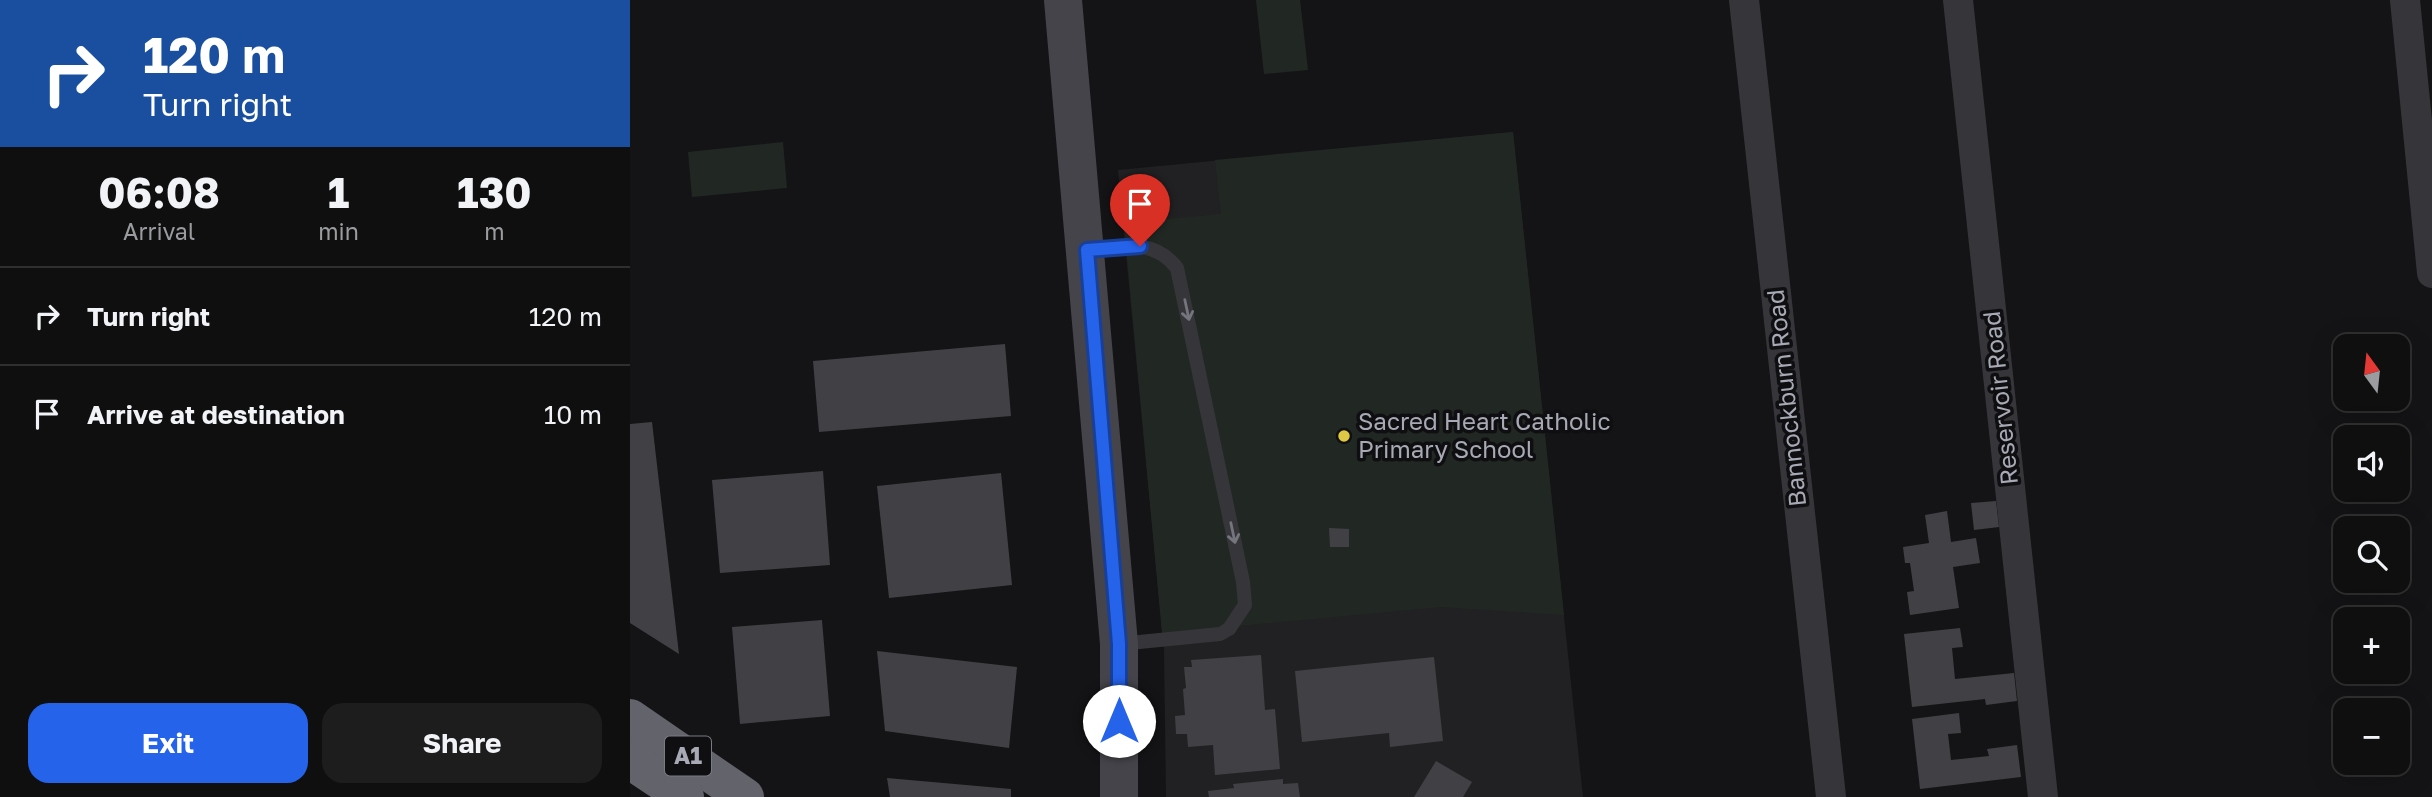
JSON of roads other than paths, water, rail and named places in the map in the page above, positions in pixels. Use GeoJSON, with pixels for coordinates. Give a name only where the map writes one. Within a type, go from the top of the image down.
{"type":"FeatureCollection","features":[{"type":"Feature","properties":{"kind":"highway","name":"A1"},"geometry":{"type":"LineString","coordinates":[[630,718],[745,797]]}},
{"type":"Feature","properties":{"kind":"highway","name":"A1"},"geometry":{"type":"LineString","coordinates":[[630,760],[685,797]]}},
{"type":"Feature","properties":{"kind":"main road"},"geometry":{"type":"LineString","coordinates":[[1063,0],[1087,250],[1119,644],[1119,797]]}},
{"type":"Feature","properties":{"kind":"street","name":"Bannockburn Road"},"geometry":{"type":"LineString","coordinates":[[1744,0],[1831,797]]}},
{"type":"Feature","properties":{"kind":"street","name":"Reservoir Road"},"geometry":{"type":"LineString","coordinates":[[1958,0],[2043,797]]}},
{"type":"Feature","properties":{"kind":"street"},"geometry":{"type":"LineString","coordinates":[[2405,0],[2432,273]]}},
{"type":"Feature","properties":{"kind":"lane"},"geometry":{"type":"LineString","coordinates":[[1087,250],[1140,246],[1168,256],[1177,268],[1243,582],[1245,605],[1229,629],[1220,634],[1119,644]]}},
{"type":"Feature","properties":{"kind":"place","name":"Sacred Heart Catholic Primary School"},"geometry":{"type":"Point","coordinates":[1344,436]}}]}
